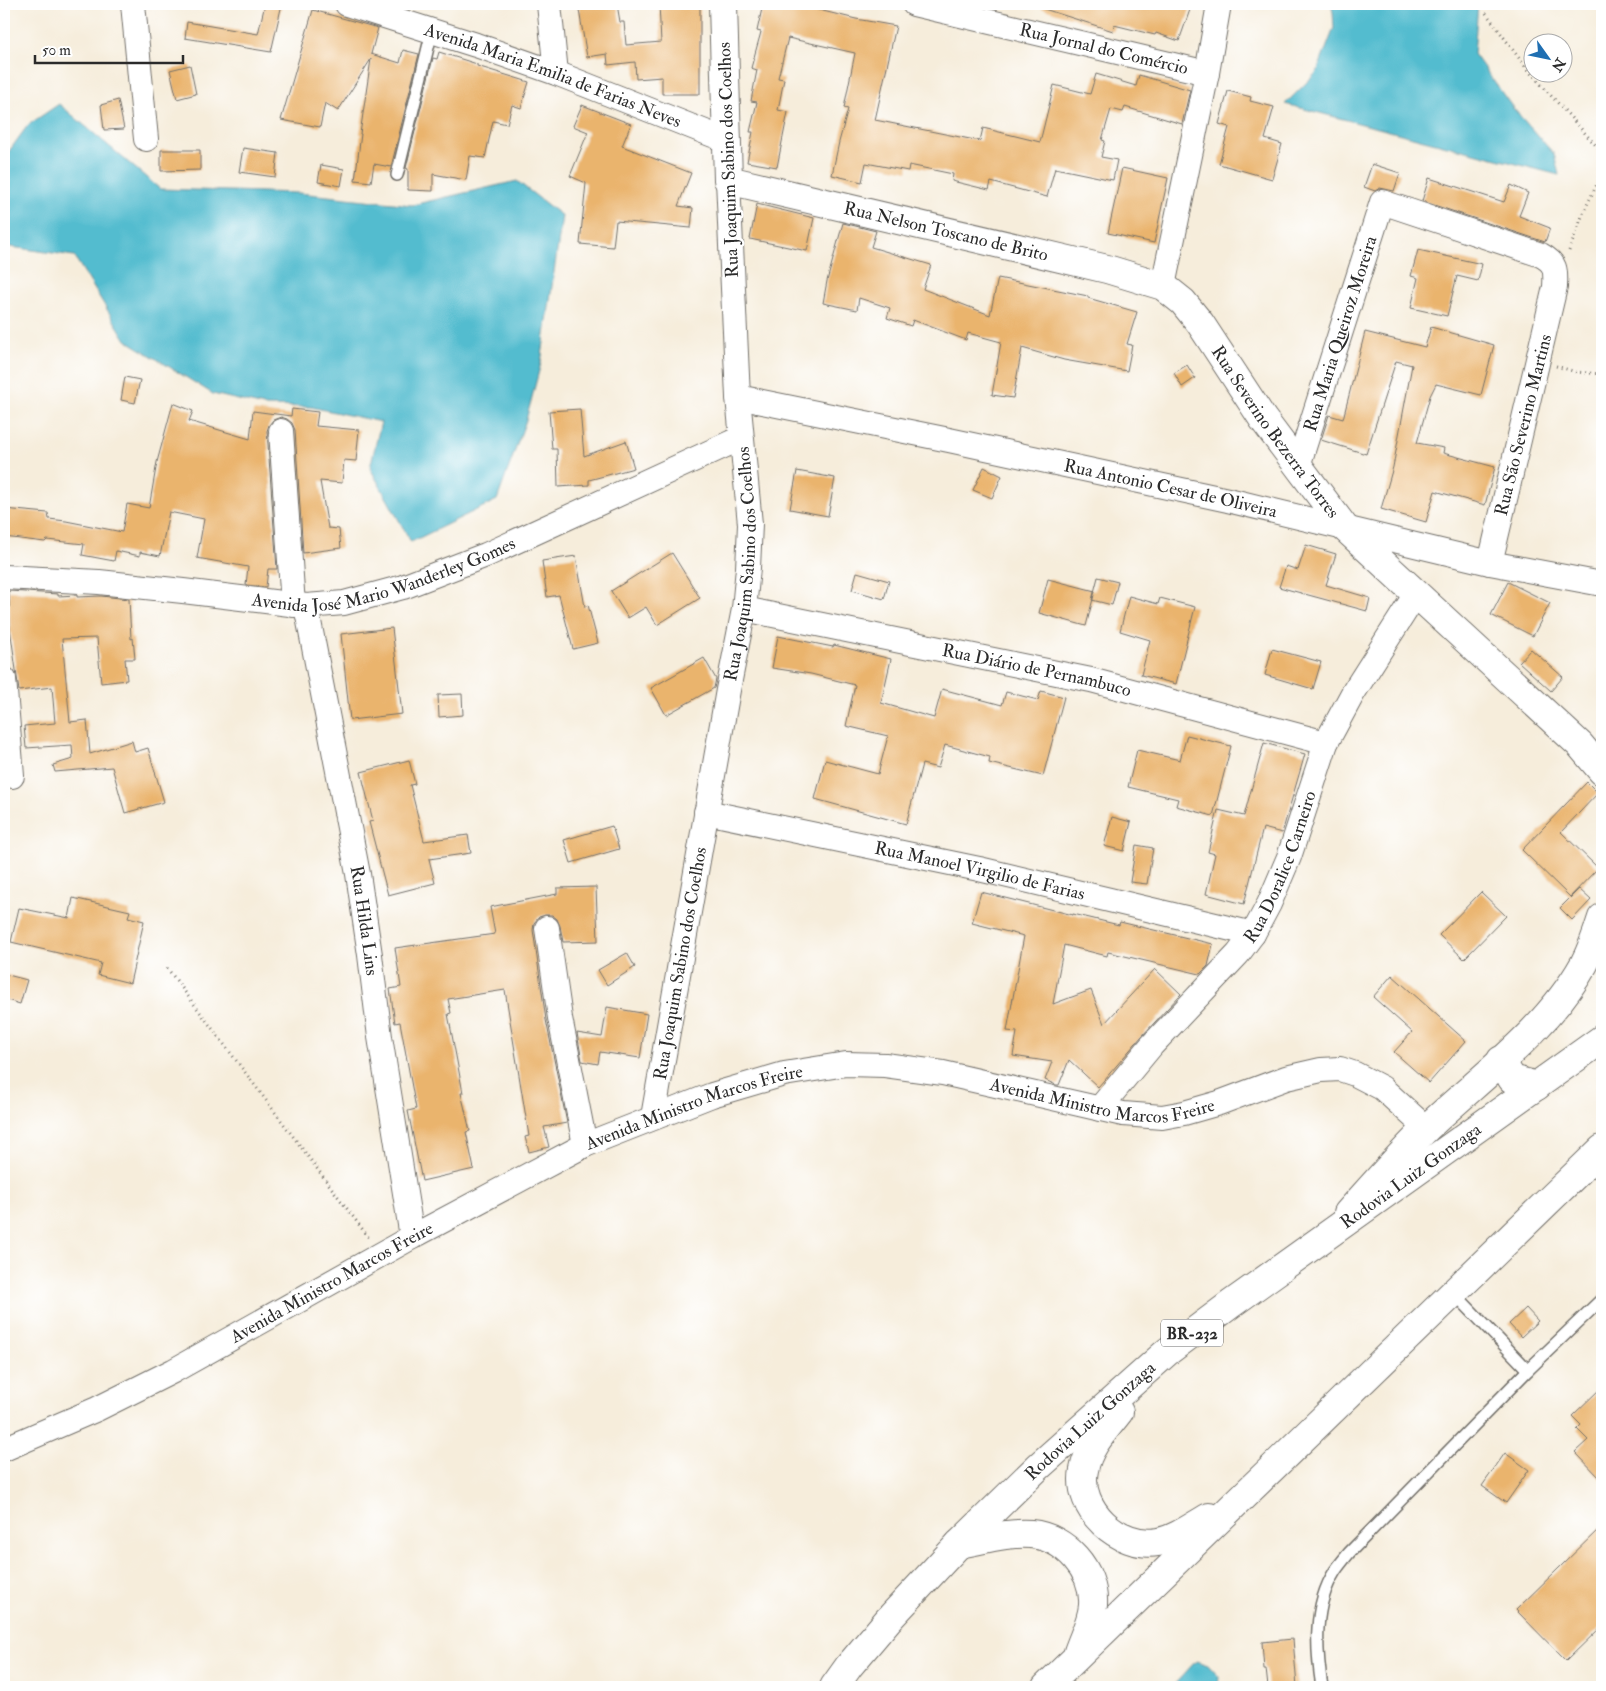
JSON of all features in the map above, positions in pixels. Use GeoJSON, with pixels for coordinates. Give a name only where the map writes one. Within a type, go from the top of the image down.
{"type":"FeatureCollection","features":[{"type":"Feature","properties":{"kind":"main road","name":"Rua Joaquim Sabino dos Coelhos"},"geometry":{"type":"LineString","coordinates":[[723,4],[728,180]]}},
{"type":"Feature","properties":{"kind":"main road","name":"Rua Nelson Toscano de Brito"},"geometry":{"type":"LineString","coordinates":[[728,180],[1108,268],[1163,286]]}},
{"type":"Feature","properties":{"kind":"main road","name":"Rua Severino Bezerra Torres"},"geometry":{"type":"LineString","coordinates":[[1163,286],[1183,302],[1200,323],[1263,419],[1344,527],[1580,745],[1602,771]]}},
{"type":"Feature","properties":{"kind":"main road"},"geometry":{"type":"LineString","coordinates":[[1328,1234],[1427,1129],[1544,1020],[1567,992],[1585,963],[1595,941],[1602,918]]}},
{"type":"Feature","properties":{"kind":"main road","name":"Rodovia Luiz Gonzaga"},"geometry":{"type":"LineString","coordinates":[[834,1687],[888,1620],[960,1544],[1038,1467],[1167,1352],[1328,1234],[1602,1039]]}},
{"type":"Feature","properties":{"kind":"main road"},"geometry":{"type":"LineString","coordinates":[[1501,1060],[1512,1079],[1537,1086]]}},
{"type":"Feature","properties":{"kind":"main road"},"geometry":{"type":"LineString","coordinates":[[1046,1687],[1602,1149]]}},
{"type":"Feature","properties":{"kind":"main road"},"geometry":{"type":"LineString","coordinates":[[1167,1352],[1092,1446],[1083,1472],[1086,1496],[1091,1508],[1109,1528],[1120,1535],[1142,1542],[1159,1542],[1181,1533],[1245,1495]]}},
{"type":"Feature","properties":{"kind":"main road"},"geometry":{"type":"LineString","coordinates":[[960,1544],[1010,1535],[1030,1534],[1065,1547],[1079,1560],[1092,1587],[1093,1604],[1090,1620],[1074,1660]]}},
{"type":"Feature","properties":{"kind":"street"},"geometry":{"type":"LineString","coordinates":[[134,4],[146,139]]}},
{"type":"Feature","properties":{"kind":"street","name":"Avenida Maria Emilia de Farias Neves"},"geometry":{"type":"LineString","coordinates":[[346,4],[556,73],[728,141]]}},
{"type":"Feature","properties":{"kind":"street"},"geometry":{"type":"LineString","coordinates":[[549,4],[556,73]]}},
{"type":"Feature","properties":{"kind":"street","name":"Rua Jornal do Comércio"},"geometry":{"type":"LineString","coordinates":[[914,4],[985,11],[1207,72]]}},
{"type":"Feature","properties":{"kind":"street"},"geometry":{"type":"LineString","coordinates":[[1163,286],[1219,4]]}},
{"type":"Feature","properties":{"kind":"street","name":"Rua Joaquim Sabino dos Coelhos"},"geometry":{"type":"LineString","coordinates":[[653,1118],[706,812],[744,609],[750,545],[750,524],[738,397],[728,180]]}},
{"type":"Feature","properties":{"kind":"street","name":"Rua São Severino Martins"},"geometry":{"type":"LineString","coordinates":[[1382,202],[1534,252],[1552,262],[1555,270],[1555,287],[1539,362],[1490,563]]}},
{"type":"Feature","properties":{"kind":"street","name":"Rua Maria Queiroz Moreira"},"geometry":{"type":"LineString","coordinates":[[1298,466],[1382,202]]}},
{"type":"Feature","properties":{"kind":"street","name":"Rua Antonio Cesar de Oliveira"},"geometry":{"type":"LineString","coordinates":[[738,397],[1228,500],[1490,563],[1602,584]]}},
{"type":"Feature","properties":{"kind":"street","name":"Rua Hilda Lins"},"geometry":{"type":"LineString","coordinates":[[281,431],[299,606],[358,874],[380,1037],[412,1238]]}},
{"type":"Feature","properties":{"kind":"street","name":"Avenida José Mario Wanderley Gomes"},"geometry":{"type":"LineString","coordinates":[[4,577],[89,582],[183,591],[299,606],[344,603],[403,587],[495,551],[741,438]]}},
{"type":"Feature","properties":{"kind":"street","name":"Rua Doralice Carneiro"},"geometry":{"type":"LineString","coordinates":[[1100,1109],[1152,1045],[1232,961],[1253,934],[1269,904],[1289,857],[1326,742],[1353,693],[1416,594]]}},
{"type":"Feature","properties":{"kind":"street","name":"Rua Diário de Pernambuco"},"geometry":{"type":"LineString","coordinates":[[744,609],[1090,680],[1326,742]]}},
{"type":"Feature","properties":{"kind":"street"},"geometry":{"type":"LineString","coordinates":[[4,679],[12,776]]}},
{"type":"Feature","properties":{"kind":"street","name":"Rua Manoel Virgilio de Farias"},"geometry":{"type":"LineString","coordinates":[[706,812],[979,869],[1253,934]]}},
{"type":"Feature","properties":{"kind":"street"},"geometry":{"type":"LineString","coordinates":[[546,928],[560,1018],[585,1145]]}},
{"type":"Feature","properties":{"kind":"street","name":"Avenida Ministro Marcos Freire"},"geometry":{"type":"LineString","coordinates":[[4,1449],[97,1409],[173,1371],[381,1255],[585,1145],[712,1095],[784,1074],[846,1064],[885,1065],[943,1073],[1123,1114],[1162,1117],[1219,1103],[1286,1078],[1320,1070],[1340,1070],[1355,1074],[1382,1088],[1427,1129]]}},
{"type":"Feature","properties":{"kind":"lane"},"geometry":{"type":"LineString","coordinates":[[397,175],[432,31]]}},
{"type":"Feature","properties":{"kind":"lane"},"geometry":{"type":"LineString","coordinates":[[1454,1293],[1528,1370]]}},
{"type":"Feature","properties":{"kind":"lane"},"geometry":{"type":"LineString","coordinates":[[1322,1687],[1318,1658],[1317,1624],[1324,1595],[1334,1572],[1349,1553],[1528,1370],[1602,1299]]}},
{"type":"Feature","properties":{"kind":"path"},"geometry":{"type":"LineString","coordinates":[[1486,13],[1527,69],[1602,152]]}},
{"type":"Feature","properties":{"kind":"path"},"geometry":{"type":"LineString","coordinates":[[1568,253],[1584,211],[1602,174]]}},
{"type":"Feature","properties":{"kind":"path"},"geometry":{"type":"LineString","coordinates":[[1539,362],[1576,372],[1602,374]]}},
{"type":"Feature","properties":{"kind":"path"},"geometry":{"type":"LineString","coordinates":[[167,968],[381,1255]]}},
{"type":"Feature","properties":{"kind":"water"},"geometry":{"type":"Polygon","coordinates":[[[1331,4],[1478,4],[1474,54],[1513,108],[1554,154],[1559,175],[1285,104],[1317,72],[1334,28],[1331,4]]]}},
{"type":"Feature","properties":{"kind":"water"},"geometry":{"type":"Polygon","coordinates":[[[59,104],[160,189],[299,193],[412,205],[517,181],[562,216],[541,363],[526,420],[497,500],[411,542],[370,468],[381,422],[311,407],[264,406],[213,394],[126,340],[74,256],[4,246],[4,158],[28,125],[59,104]]]}},
{"type":"Feature","properties":{"kind":"water"},"geometry":{"type":"Polygon","coordinates":[[[1196,1661],[1208,1665],[1219,1677],[1218,1687],[1172,1687],[1196,1661]]]}},
{"type":"Feature","properties":{"kind":"building"},"geometry":{"type":"Polygon","coordinates":[[[265,4],[282,4],[271,52],[185,38],[187,22],[258,34],[265,4]]]}},
{"type":"Feature","properties":{"kind":"building"},"geometry":{"type":"Polygon","coordinates":[[[578,4],[617,4],[620,22],[624,22],[626,45],[661,42],[659,4],[700,4],[700,94],[662,94],[662,77],[636,79],[635,62],[608,65],[607,54],[587,57],[578,4]]]}},
{"type":"Feature","properties":{"kind":"building"},"geometry":{"type":"Polygon","coordinates":[[[763,4],[794,4],[856,19],[896,26],[875,120],[980,141],[983,128],[1040,142],[1054,85],[1090,94],[1096,74],[1136,86],[1139,75],[1190,90],[1182,124],[1125,107],[1123,112],[1111,109],[1102,140],[1105,141],[1101,157],[1117,160],[1113,180],[1055,168],[1047,197],[991,182],[989,190],[952,181],[953,174],[909,165],[908,171],[866,163],[862,182],[832,175],[848,109],[844,108],[855,53],[788,38],[778,78],[784,79],[778,110],[788,112],[777,167],[747,162],[753,132],[750,132],[757,102],[751,101],[757,70],[751,68],[761,32],[757,31],[763,4]]]}},
{"type":"Feature","properties":{"kind":"building"},"geometry":{"type":"Polygon","coordinates":[[[1041,4],[1192,4],[1179,41],[1156,33],[1155,35],[1114,25],[1113,31],[1041,8],[1041,4]]]}},
{"type":"Feature","properties":{"kind":"building"},"geometry":{"type":"Polygon","coordinates":[[[313,10],[378,28],[371,54],[400,63],[403,50],[419,54],[391,167],[374,164],[371,182],[355,180],[371,59],[338,111],[325,103],[320,127],[281,120],[313,10]]]}},
{"type":"Feature","properties":{"kind":"building"},"geometry":{"type":"Polygon","coordinates":[[[439,52],[529,82],[521,108],[512,105],[507,124],[493,121],[485,158],[470,156],[466,180],[433,174],[433,191],[408,190],[408,169],[406,168],[433,58],[437,59],[439,52]]]}},
{"type":"Feature","properties":{"kind":"building"},"geometry":{"type":"Polygon","coordinates":[[[190,65],[196,94],[177,99],[170,70],[190,65]]]}},
{"type":"Feature","properties":{"kind":"building"},"geometry":{"type":"Polygon","coordinates":[[[1228,91],[1251,97],[1250,101],[1274,107],[1265,139],[1282,144],[1272,179],[1219,164],[1229,127],[1219,124],[1228,91]]]}},
{"type":"Feature","properties":{"kind":"building"},"geometry":{"type":"Polygon","coordinates":[[[118,100],[124,129],[104,130],[101,105],[118,100]]]}},
{"type":"Feature","properties":{"kind":"building"},"geometry":{"type":"Polygon","coordinates":[[[582,105],[631,124],[622,146],[691,173],[678,206],[693,208],[691,228],[616,221],[613,247],[580,244],[586,183],[570,176],[588,132],[573,126],[582,105]]]}},
{"type":"Feature","properties":{"kind":"building"},"geometry":{"type":"Polygon","coordinates":[[[243,148],[278,153],[275,177],[239,172],[243,148]]]}},
{"type":"Feature","properties":{"kind":"building"},"geometry":{"type":"Polygon","coordinates":[[[161,150],[200,150],[200,170],[161,171],[161,150]]]}},
{"type":"Feature","properties":{"kind":"building"},"geometry":{"type":"Polygon","coordinates":[[[1372,164],[1400,173],[1394,191],[1380,188],[1375,191],[1364,187],[1372,164]]]}},
{"type":"Feature","properties":{"kind":"building"},"geometry":{"type":"Polygon","coordinates":[[[321,165],[344,169],[341,186],[318,182],[321,165]]]}},
{"type":"Feature","properties":{"kind":"building"},"geometry":{"type":"Polygon","coordinates":[[[1122,168],[1168,178],[1154,243],[1108,233],[1122,168]]]}},
{"type":"Feature","properties":{"kind":"building"},"geometry":{"type":"Polygon","coordinates":[[[1429,178],[1504,202],[1511,185],[1528,193],[1519,216],[1550,228],[1545,242],[1422,201],[1429,178]]]}},
{"type":"Feature","properties":{"kind":"building"},"geometry":{"type":"Polygon","coordinates":[[[757,204],[814,218],[807,251],[750,239],[757,204]]]}},
{"type":"Feature","properties":{"kind":"building"},"geometry":{"type":"Polygon","coordinates":[[[843,223],[876,231],[871,247],[931,265],[923,289],[990,315],[998,278],[1088,296],[1088,298],[1137,312],[1127,344],[1132,345],[1127,371],[1064,360],[1022,348],[1013,398],[992,395],[1001,342],[968,333],[966,340],[913,320],[911,326],[887,318],[890,308],[859,298],[857,310],[823,303],[843,223]]]}},
{"type":"Feature","properties":{"kind":"building"},"geometry":{"type":"Polygon","coordinates":[[[1418,250],[1482,264],[1478,281],[1457,276],[1447,316],[1411,308],[1418,278],[1411,276],[1418,250]]]}},
{"type":"Feature","properties":{"kind":"building"},"geometry":{"type":"Polygon","coordinates":[[[1431,327],[1494,345],[1481,395],[1436,384],[1430,396],[1417,443],[1444,448],[1443,453],[1495,467],[1485,505],[1435,491],[1426,522],[1381,509],[1393,467],[1412,365],[1396,361],[1366,454],[1321,440],[1329,415],[1343,419],[1365,332],[1425,347],[1431,327]]]}},
{"type":"Feature","properties":{"kind":"building"},"geometry":{"type":"Polygon","coordinates":[[[1187,365],[1195,378],[1182,387],[1174,373],[1187,365]]]}},
{"type":"Feature","properties":{"kind":"building"},"geometry":{"type":"Polygon","coordinates":[[[125,377],[140,380],[135,403],[121,400],[125,377]]]}},
{"type":"Feature","properties":{"kind":"building"},"geometry":{"type":"Polygon","coordinates":[[[173,403],[193,411],[189,421],[250,439],[253,411],[291,416],[292,409],[318,412],[316,426],[359,430],[356,461],[344,460],[342,483],[320,481],[328,528],[339,529],[341,548],[303,553],[295,430],[292,423],[281,417],[273,420],[267,431],[277,569],[268,569],[266,587],[246,585],[248,567],[197,558],[204,519],[169,512],[160,556],[140,552],[140,556],[116,551],[114,561],[82,555],[84,544],[4,537],[4,509],[48,513],[49,519],[122,532],[127,504],[149,508],[157,462],[173,403]]]}},
{"type":"Feature","properties":{"kind":"building"},"geometry":{"type":"Polygon","coordinates":[[[580,409],[584,456],[626,441],[634,468],[589,480],[589,485],[558,487],[557,449],[552,449],[549,411],[580,409]]]}},
{"type":"Feature","properties":{"kind":"building"},"geometry":{"type":"Polygon","coordinates":[[[984,467],[1002,476],[992,498],[973,490],[984,467]]]}},
{"type":"Feature","properties":{"kind":"building"},"geometry":{"type":"Polygon","coordinates":[[[797,471],[835,478],[828,516],[790,509],[797,471]]]}},
{"type":"Feature","properties":{"kind":"building"},"geometry":{"type":"Polygon","coordinates":[[[1306,545],[1336,554],[1326,585],[1370,598],[1367,611],[1279,587],[1286,566],[1298,570],[1306,545]]]}},
{"type":"Feature","properties":{"kind":"building"},"geometry":{"type":"Polygon","coordinates":[[[672,553],[700,598],[657,625],[646,607],[628,618],[611,591],[672,553]]]}},
{"type":"Feature","properties":{"kind":"building"},"geometry":{"type":"Polygon","coordinates":[[[576,556],[585,607],[588,605],[598,643],[573,649],[559,595],[547,597],[542,561],[576,556]]]}},
{"type":"Feature","properties":{"kind":"building"},"geometry":{"type":"Polygon","coordinates":[[[857,572],[889,581],[884,599],[852,590],[857,572]]]}},
{"type":"Feature","properties":{"kind":"building"},"geometry":{"type":"Polygon","coordinates":[[[1098,577],[1118,582],[1112,605],[1092,600],[1098,577]]]}},
{"type":"Feature","properties":{"kind":"building"},"geometry":{"type":"Polygon","coordinates":[[[1048,579],[1095,591],[1086,626],[1039,613],[1048,579]]]}},
{"type":"Feature","properties":{"kind":"building"},"geometry":{"type":"Polygon","coordinates":[[[1508,582],[1550,603],[1533,636],[1491,615],[1508,582]]]}},
{"type":"Feature","properties":{"kind":"building"},"geometry":{"type":"Polygon","coordinates":[[[9,591],[58,594],[58,596],[101,596],[129,599],[131,639],[133,638],[135,659],[125,659],[127,680],[101,683],[97,638],[62,639],[70,722],[87,720],[90,754],[132,741],[135,752],[148,748],[164,802],[125,813],[112,767],[55,772],[53,765],[73,759],[72,745],[26,748],[24,726],[55,723],[52,687],[19,691],[10,628],[9,591]]]}},
{"type":"Feature","properties":{"kind":"building"},"geometry":{"type":"Polygon","coordinates":[[[1129,596],[1158,604],[1160,598],[1195,607],[1176,684],[1141,675],[1150,640],[1120,631],[1129,596]]]}},
{"type":"Feature","properties":{"kind":"building"},"geometry":{"type":"Polygon","coordinates":[[[392,628],[402,714],[350,720],[341,634],[392,628]]]}},
{"type":"Feature","properties":{"kind":"building"},"geometry":{"type":"Polygon","coordinates":[[[778,636],[833,647],[834,645],[891,659],[881,703],[934,718],[942,689],[1002,705],[1006,692],[1038,700],[1041,691],[1064,697],[1043,776],[989,763],[990,757],[945,745],[938,768],[922,764],[906,824],[815,799],[825,760],[878,774],[888,736],[846,726],[855,685],[811,674],[772,668],[778,636]]]}},
{"type":"Feature","properties":{"kind":"building"},"geometry":{"type":"Polygon","coordinates":[[[1272,649],[1321,662],[1313,689],[1265,675],[1272,649]]]}},
{"type":"Feature","properties":{"kind":"building"},"geometry":{"type":"Polygon","coordinates":[[[1531,649],[1563,677],[1551,691],[1519,662],[1531,649]]]}},
{"type":"Feature","properties":{"kind":"building"},"geometry":{"type":"Polygon","coordinates":[[[704,658],[716,679],[714,688],[666,715],[651,688],[704,658]]]}},
{"type":"Feature","properties":{"kind":"building"},"geometry":{"type":"Polygon","coordinates":[[[462,694],[463,715],[439,717],[438,695],[462,694]]]}},
{"type":"Feature","properties":{"kind":"building"},"geometry":{"type":"Polygon","coordinates":[[[1187,735],[1231,746],[1213,816],[1176,806],[1178,799],[1128,787],[1137,750],[1180,760],[1187,735]]]}},
{"type":"Feature","properties":{"kind":"building"},"geometry":{"type":"Polygon","coordinates":[[[1264,743],[1305,754],[1282,833],[1263,828],[1244,904],[1206,894],[1215,854],[1208,852],[1218,810],[1244,816],[1264,743]]]}},
{"type":"Feature","properties":{"kind":"building"},"geometry":{"type":"Polygon","coordinates":[[[409,760],[415,784],[410,785],[424,841],[468,835],[471,853],[429,859],[435,883],[388,895],[369,822],[373,821],[361,772],[409,760]]]}},
{"type":"Feature","properties":{"kind":"building"},"geometry":{"type":"Polygon","coordinates":[[[1587,782],[1598,793],[1561,832],[1598,868],[1570,897],[1522,850],[1587,782]]]}},
{"type":"Feature","properties":{"kind":"building"},"geometry":{"type":"Polygon","coordinates":[[[1112,817],[1131,822],[1124,851],[1104,846],[1112,817]]]}},
{"type":"Feature","properties":{"kind":"building"},"geometry":{"type":"Polygon","coordinates":[[[612,826],[619,849],[571,863],[564,840],[612,826]]]}},
{"type":"Feature","properties":{"kind":"building"},"geometry":{"type":"Polygon","coordinates":[[[1136,845],[1153,848],[1147,884],[1130,882],[1136,845]]]}},
{"type":"Feature","properties":{"kind":"building"},"geometry":{"type":"Polygon","coordinates":[[[596,887],[598,941],[563,942],[560,926],[557,919],[552,915],[539,917],[534,923],[533,930],[546,1020],[567,1123],[544,1127],[549,1147],[529,1152],[525,1137],[529,1136],[505,990],[448,999],[451,1013],[448,1014],[463,1093],[461,1093],[470,1131],[466,1132],[474,1169],[422,1181],[408,1111],[416,1109],[400,1022],[395,1023],[390,989],[401,987],[395,948],[495,934],[490,907],[557,894],[557,888],[596,887]]]}},
{"type":"Feature","properties":{"kind":"building"},"geometry":{"type":"Polygon","coordinates":[[[1579,889],[1591,900],[1572,920],[1560,908],[1579,889]]]}},
{"type":"Feature","properties":{"kind":"building"},"geometry":{"type":"Polygon","coordinates":[[[981,892],[1073,915],[1119,925],[1120,922],[1213,944],[1208,966],[1200,974],[1108,952],[1107,956],[1064,945],[1053,1004],[1091,990],[1104,1024],[1155,969],[1181,994],[1098,1087],[1069,1060],[1059,1085],[1056,1085],[1045,1080],[1052,1062],[1013,1056],[1017,1032],[1007,1031],[1024,936],[972,923],[981,892]]]}},
{"type":"Feature","properties":{"kind":"building"},"geometry":{"type":"Polygon","coordinates":[[[1481,892],[1506,916],[1464,959],[1439,935],[1481,892]]]}},
{"type":"Feature","properties":{"kind":"building"},"geometry":{"type":"Polygon","coordinates":[[[73,898],[130,911],[128,917],[144,921],[130,983],[98,975],[101,963],[11,942],[19,908],[69,918],[73,898]]]}},
{"type":"Feature","properties":{"kind":"building"},"geometry":{"type":"Polygon","coordinates":[[[627,953],[635,967],[607,985],[598,970],[627,953]]]}},
{"type":"Feature","properties":{"kind":"building"},"geometry":{"type":"Polygon","coordinates":[[[4,974],[27,980],[20,1004],[4,999],[4,974]]]}},
{"type":"Feature","properties":{"kind":"building"},"geometry":{"type":"Polygon","coordinates":[[[1392,975],[1466,1041],[1429,1083],[1394,1052],[1412,1032],[1373,997],[1392,975]]]}},
{"type":"Feature","properties":{"kind":"building"},"geometry":{"type":"Polygon","coordinates":[[[607,1007],[647,1014],[640,1058],[600,1052],[598,1064],[582,1061],[577,1033],[602,1037],[607,1007]]]}},
{"type":"Feature","properties":{"kind":"building"},"geometry":{"type":"Polygon","coordinates":[[[1526,1308],[1538,1321],[1521,1337],[1509,1324],[1526,1308]]]}},
{"type":"Feature","properties":{"kind":"building"},"geometry":{"type":"Polygon","coordinates":[[[1602,1387],[1602,1480],[1575,1452],[1588,1440],[1577,1429],[1581,1425],[1572,1416],[1602,1387]]]}},
{"type":"Feature","properties":{"kind":"building"},"geometry":{"type":"Polygon","coordinates":[[[1505,1453],[1529,1470],[1506,1503],[1482,1486],[1505,1453]]]}},
{"type":"Feature","properties":{"kind":"building"},"geometry":{"type":"Polygon","coordinates":[[[1602,1526],[1602,1626],[1566,1661],[1516,1610],[1602,1526]]]}},
{"type":"Feature","properties":{"kind":"building"},"geometry":{"type":"Polygon","coordinates":[[[1293,1639],[1297,1687],[1268,1687],[1266,1669],[1264,1669],[1262,1642],[1293,1639]]]}}]}
